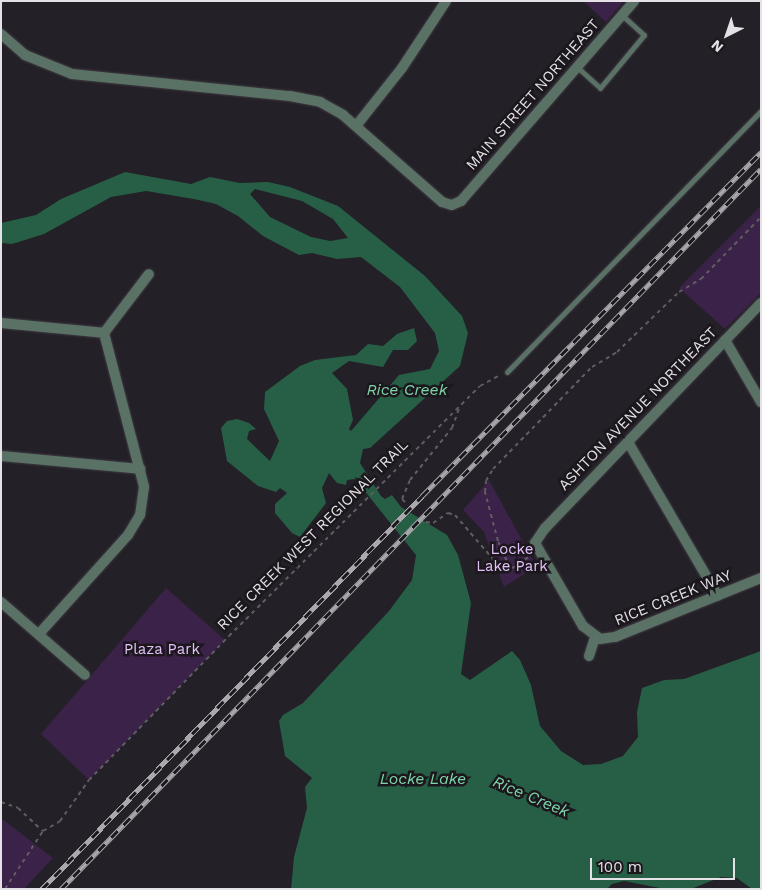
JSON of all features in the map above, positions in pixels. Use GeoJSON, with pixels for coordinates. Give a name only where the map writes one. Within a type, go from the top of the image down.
{"type":"FeatureCollection","features":[{"type":"Feature","properties":{"kind":"street"},"geometry":{"type":"LineString","coordinates":[[1,34],[25,55],[72,74],[298,97],[332,108],[356,126],[402,68],[446,1]]}},
{"type":"Feature","properties":{"kind":"street","name":"MAIN STREET NORTHEAST"},"geometry":{"type":"LineString","coordinates":[[356,126],[442,202],[452,205],[460,201],[634,1]]}},
{"type":"Feature","properties":{"kind":"street"},"geometry":{"type":"LineString","coordinates":[[104,333],[149,274]]}},
{"type":"Feature","properties":{"kind":"street","name":"ASHTON AVENUE NORTHEAST"},"geometry":{"type":"LineString","coordinates":[[538,552],[537,536],[761,304]]}},
{"type":"Feature","properties":{"kind":"street"},"geometry":{"type":"LineString","coordinates":[[1,323],[104,333]]}},
{"type":"Feature","properties":{"kind":"street"},"geometry":{"type":"LineString","coordinates":[[39,634],[137,520],[143,504],[140,469],[104,333]]}},
{"type":"Feature","properties":{"kind":"street"},"geometry":{"type":"LineString","coordinates":[[725,340],[761,402]]}},
{"type":"Feature","properties":{"kind":"street"},"geometry":{"type":"LineString","coordinates":[[628,442],[718,596]]}},
{"type":"Feature","properties":{"kind":"street"},"geometry":{"type":"LineString","coordinates":[[1,456],[140,469]]}},
{"type":"Feature","properties":{"kind":"street"},"geometry":{"type":"LineString","coordinates":[[538,552],[583,626],[595,637],[589,656]]}},
{"type":"Feature","properties":{"kind":"street","name":"RICE CREEK WAY"},"geometry":{"type":"LineString","coordinates":[[595,637],[614,637],[761,578]]}},
{"type":"Feature","properties":{"kind":"street"},"geometry":{"type":"LineString","coordinates":[[1,602],[85,675]]}},
{"type":"Feature","properties":{"kind":"lane"},"geometry":{"type":"LineString","coordinates":[[577,67],[600,88],[644,35],[622,15]]}},
{"type":"Feature","properties":{"kind":"lane"},"geometry":{"type":"LineString","coordinates":[[507,372],[761,112]]}},
{"type":"Feature","properties":{"kind":"path"},"geometry":{"type":"LineString","coordinates":[[510,568],[498,541],[484,492],[486,481],[493,469],[592,366],[617,352],[679,292],[701,279],[761,217]]}},
{"type":"Feature","properties":{"kind":"path"},"geometry":{"type":"LineString","coordinates":[[459,409],[480,386],[507,372]]}},
{"type":"Feature","properties":{"kind":"path","name":"RICE CREEK WEST REGIONAL TRAIL"},"geometry":{"type":"LineString","coordinates":[[405,502],[402,499],[410,480],[452,428],[459,409]]}},
{"type":"Feature","properties":{"kind":"path","name":"RICE CREEK WEST REGIONAL TRAIL"},"geometry":{"type":"LineString","coordinates":[[43,831],[60,821],[82,789],[117,750],[379,484],[459,409]]}},
{"type":"Feature","properties":{"kind":"path"},"geometry":{"type":"LineString","coordinates":[[426,522],[433,523],[448,513],[455,515],[505,573],[510,572],[510,568],[538,552]]}},
{"type":"Feature","properties":{"kind":"path"},"geometry":{"type":"LineString","coordinates":[[1,802],[18,808],[43,831],[4,889]]}},
{"type":"Feature","properties":{"kind":"green space"},"geometry":{"type":"Polygon","coordinates":[[[583,1],[624,1],[606,22],[583,1]]]}},
{"type":"Feature","properties":{"kind":"green space"},"geometry":{"type":"Polygon","coordinates":[[[761,206],[761,293],[725,329],[679,288],[761,206]]]}},
{"type":"Feature","properties":{"kind":"green space","name":"Locke Lake Park"},"geometry":{"type":"Polygon","coordinates":[[[489,480],[536,566],[504,587],[484,532],[463,510],[489,480]]]}},
{"type":"Feature","properties":{"kind":"green space","name":"Plaza Park"},"geometry":{"type":"Polygon","coordinates":[[[166,588],[225,640],[89,780],[41,734],[166,588]]]}},
{"type":"Feature","properties":{"kind":"green space"},"geometry":{"type":"Polygon","coordinates":[[[1,818],[53,858],[24,889],[1,889],[1,818]]]}},
{"type":"Feature","properties":{"kind":"water","name":"Locke Lake"},"geometry":{"type":"Polygon","coordinates":[[[125,172],[191,184],[210,177],[240,183],[268,182],[290,187],[338,206],[425,276],[462,316],[468,333],[460,366],[370,448],[363,449],[360,463],[381,496],[385,499],[392,495],[401,507],[447,535],[458,555],[471,603],[461,674],[470,680],[512,651],[520,660],[531,685],[540,726],[561,751],[583,765],[601,764],[623,756],[638,737],[637,712],[642,688],[664,680],[684,679],[761,651],[761,889],[752,889],[737,878],[721,877],[691,889],[665,889],[624,881],[612,884],[607,889],[291,889],[294,857],[307,808],[305,787],[312,778],[285,756],[279,721],[283,715],[303,703],[389,611],[412,580],[416,555],[355,479],[347,480],[346,485],[337,483],[329,473],[322,488],[326,503],[300,537],[292,533],[275,513],[275,504],[287,493],[280,488],[276,492],[258,486],[227,461],[221,428],[227,421],[237,419],[249,423],[256,429],[249,431],[247,439],[270,461],[279,441],[264,409],[265,392],[300,366],[315,360],[356,355],[368,344],[383,346],[397,334],[414,328],[417,341],[408,350],[393,350],[383,367],[349,361],[332,373],[347,389],[353,420],[349,429],[351,431],[399,375],[430,369],[439,351],[435,333],[400,287],[361,257],[337,259],[312,253],[299,255],[263,236],[238,216],[216,204],[194,199],[146,191],[111,197],[44,234],[12,244],[1,243],[1,223],[36,215],[61,199],[125,172]],[[255,189],[250,194],[270,217],[311,237],[330,241],[348,238],[333,219],[302,201],[255,189]]]}},
{"type":"Feature","properties":{"kind":"railway"},"geometry":{"type":"LineString","coordinates":[[42,889],[422,496],[761,152]]}},
{"type":"Feature","properties":{"kind":"railway"},"geometry":{"type":"LineString","coordinates":[[61,889],[761,169]]}},
{"type":"Feature","properties":{"kind":"water label","name":"Rice Creek"},"geometry":{"type":"Point","coordinates":[407,390]}},
{"type":"Feature","properties":{"kind":"water label","name":"Rice Creek"},"geometry":{"type":"Point","coordinates":[531,797]}}]}
